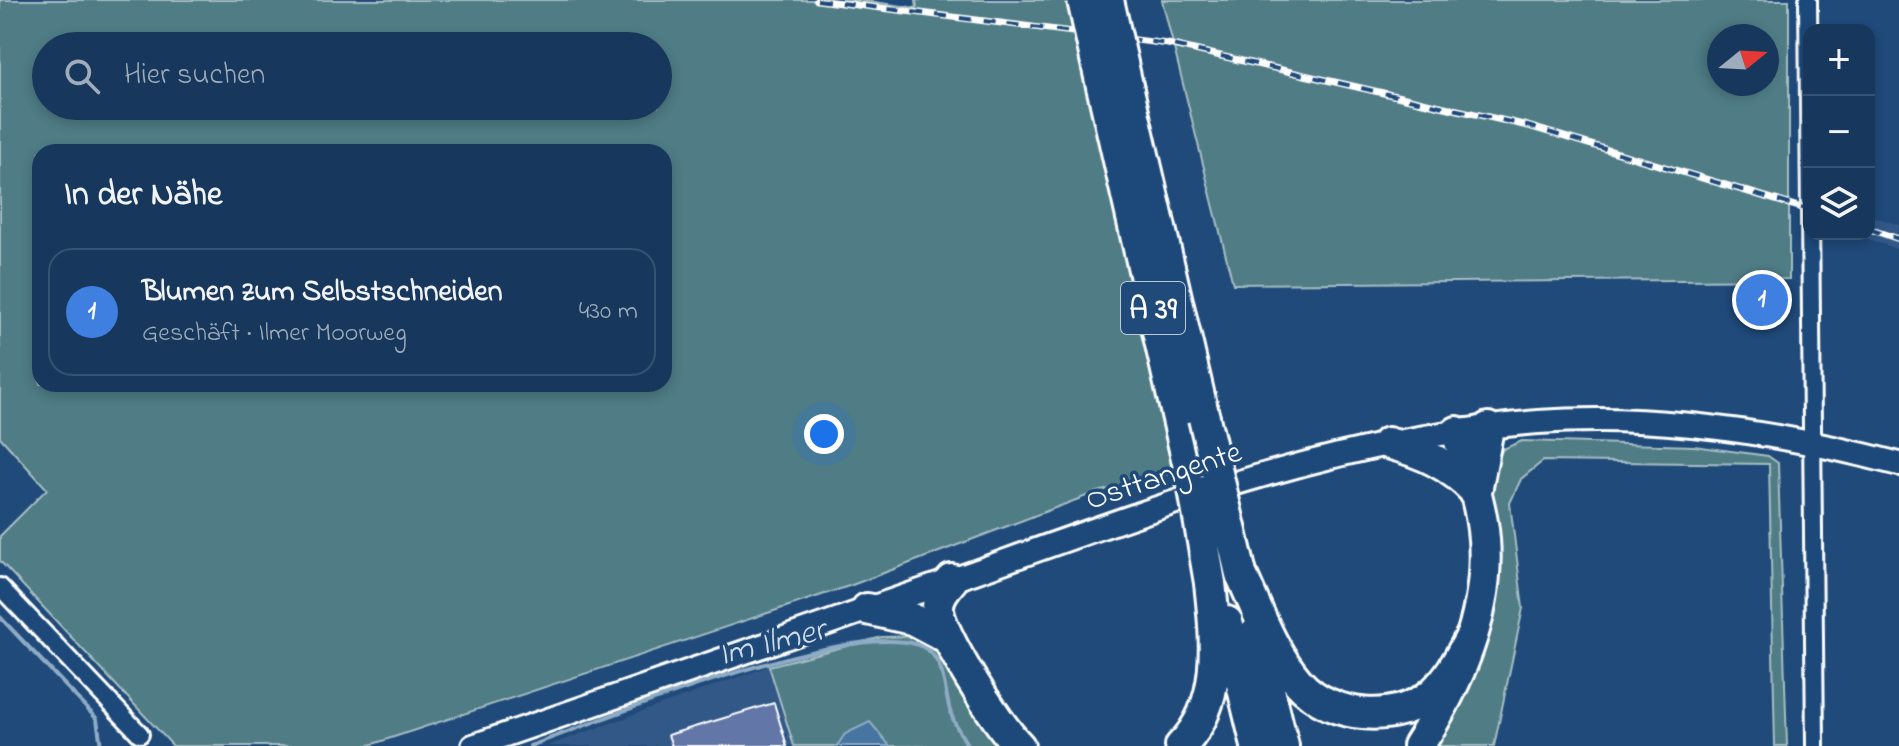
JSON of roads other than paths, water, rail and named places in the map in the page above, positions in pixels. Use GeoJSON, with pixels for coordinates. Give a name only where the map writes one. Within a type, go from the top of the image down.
{"type":"FeatureCollection","features":[{"type":"Feature","properties":{"kind":"highway","name":"A 39"},"geometry":{"type":"LineString","coordinates":[[1083,0],[1115,88],[1192,422],[1257,746]]}},
{"type":"Feature","properties":{"kind":"highway","name":"A 39"},"geometry":{"type":"LineString","coordinates":[[1108,0],[1115,88]]}},
{"type":"Feature","properties":{"kind":"highway","name":"A 39"},"geometry":{"type":"LineString","coordinates":[[1192,422],[1194,489],[1283,746]]}},
{"type":"Feature","properties":{"kind":"highway"},"geometry":{"type":"LineString","coordinates":[[1476,493],[1488,428]]}},
{"type":"Feature","properties":{"kind":"highway"},"geometry":{"type":"LineString","coordinates":[[1418,746],[1460,673],[1472,635],[1485,571],[1484,538],[1476,493],[1457,432]]}},
{"type":"Feature","properties":{"kind":"highway"},"geometry":{"type":"LineString","coordinates":[[1388,443],[1438,460],[1456,471],[1476,493]]}},
{"type":"Feature","properties":{"kind":"highway"},"geometry":{"type":"LineString","coordinates":[[1223,579],[1313,697],[1334,707],[1378,714],[1417,703],[1443,683],[1472,635]]}},
{"type":"Feature","properties":{"kind":"highway"},"geometry":{"type":"LineString","coordinates":[[1181,746],[1198,726],[1212,682],[1215,627],[1223,579]]}},
{"type":"Feature","properties":{"kind":"highway"},"geometry":{"type":"LineString","coordinates":[[952,580],[941,595],[938,608],[948,638],[991,713],[1019,746]]}},
{"type":"Feature","properties":{"kind":"highway"},"geometry":{"type":"LineString","coordinates":[[952,580],[970,672]]}},
{"type":"Feature","properties":{"kind":"highway"},"geometry":{"type":"LineString","coordinates":[[867,609],[912,619],[948,638]]}},
{"type":"Feature","properties":{"kind":"main road","name":"Osttangente"},"geometry":{"type":"LineString","coordinates":[[473,746],[1277,470],[1388,443],[1541,422],[1629,422],[1721,428],[1811,442],[1899,464]]}},
{"type":"Feature","properties":{"kind":"street"},"geometry":{"type":"LineString","coordinates":[[1808,0],[1815,746]]}},
{"type":"Feature","properties":{"kind":"street"},"geometry":{"type":"LineString","coordinates":[[0,587],[140,734]]}},
{"type":"Feature","properties":{"kind":"waterway"},"geometry":{"type":"LineString","coordinates":[[0,617],[97,719],[101,746]]}},
{"type":"Feature","properties":{"kind":"waterway","name":"Im Ilmer"},"geometry":{"type":"LineString","coordinates":[[530,746],[673,693],[803,654],[861,643],[906,642],[933,655],[938,662],[950,711],[968,746]]}},
{"type":"Feature","properties":{"kind":"railway"},"geometry":{"type":"LineString","coordinates":[[817,0],[1168,44],[1528,126],[1803,208]]}},
{"type":"Feature","properties":{"kind":"railway"},"geometry":{"type":"LineString","coordinates":[[1875,231],[1899,239]]}},
{"type":"Feature","properties":{"kind":"place","name":"Blumen zum Selbstschneiden"},"geometry":{"type":"Point","coordinates":[1762,300]}}]}
